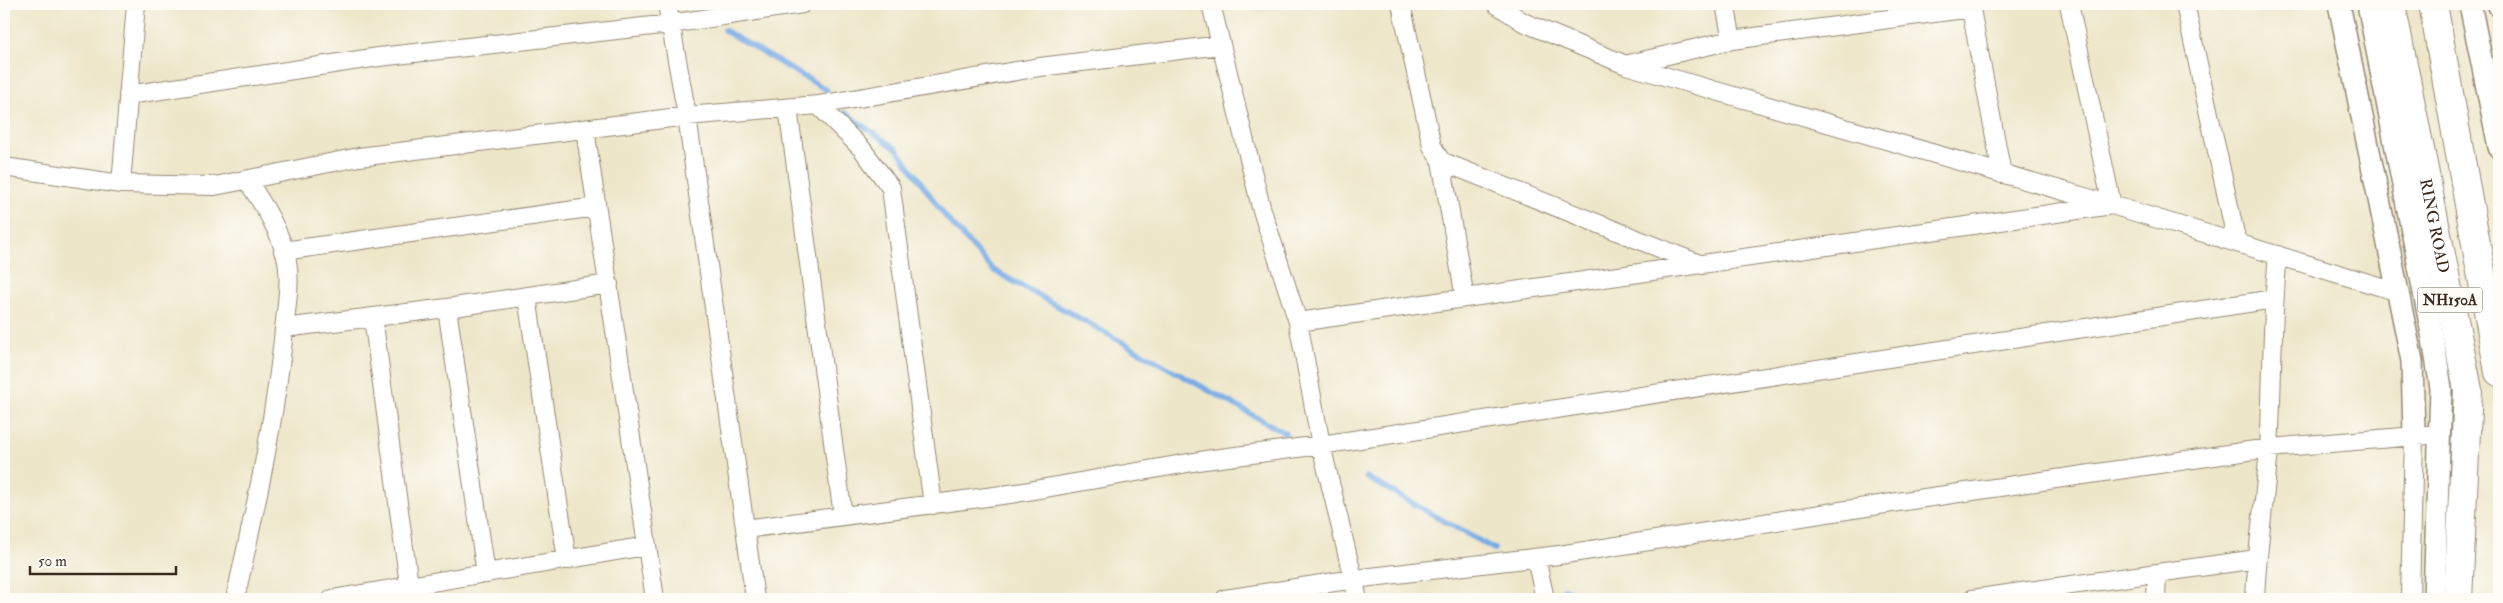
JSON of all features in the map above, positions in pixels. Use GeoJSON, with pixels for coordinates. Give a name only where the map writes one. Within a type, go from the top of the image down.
{"type":"FeatureCollection","features":[{"type":"Feature","properties":{"kind":"highway","name":"RING ROAD"},"geometry":{"type":"LineString","coordinates":[[2391,4],[2468,390],[2458,599]]}},
{"type":"Feature","properties":{"kind":"highway","name":"NH150A"},"geometry":{"type":"LineString","coordinates":[[2433,4],[2499,372]]}},
{"type":"Feature","properties":{"kind":"street"},"geometry":{"type":"LineString","coordinates":[[121,184],[136,4]]}},
{"type":"Feature","properties":{"kind":"street"},"geometry":{"type":"LineString","coordinates":[[667,4],[687,116],[755,599]]}},
{"type":"Feature","properties":{"kind":"street"},"geometry":{"type":"LineString","coordinates":[[128,95],[379,57],[670,24],[802,4]]}},
{"type":"Feature","properties":{"kind":"street"},"geometry":{"type":"LineString","coordinates":[[1211,4],[1261,207],[1298,322],[1321,445],[1358,599]]}},
{"type":"Feature","properties":{"kind":"street"},"geometry":{"type":"LineString","coordinates":[[1401,4],[1432,146],[1442,161],[1466,298]]}},
{"type":"Feature","properties":{"kind":"street"},"geometry":{"type":"LineString","coordinates":[[1496,4],[1523,22],[1626,65],[2112,205],[2398,292]]}},
{"type":"Feature","properties":{"kind":"street"},"geometry":{"type":"LineString","coordinates":[[1725,4],[1732,40]]}},
{"type":"Feature","properties":{"kind":"street"},"geometry":{"type":"LineString","coordinates":[[2069,4],[2112,205]]}},
{"type":"Feature","properties":{"kind":"street"},"geometry":{"type":"LineString","coordinates":[[2185,4],[2237,243]]}},
{"type":"Feature","properties":{"kind":"street"},"geometry":{"type":"LineString","coordinates":[[2338,4],[2412,361],[2414,435],[2410,599]]}},
{"type":"Feature","properties":{"kind":"street"},"geometry":{"type":"LineString","coordinates":[[2368,4],[2433,339],[2440,388],[2434,599]]}},
{"type":"Feature","properties":{"kind":"street"},"geometry":{"type":"LineString","coordinates":[[2470,4],[2499,147]]}},
{"type":"Feature","properties":{"kind":"street"},"geometry":{"type":"LineString","coordinates":[[1626,65],[1732,40],[1971,6],[2002,174]]}},
{"type":"Feature","properties":{"kind":"street"},"geometry":{"type":"LineString","coordinates":[[4,167],[121,184],[215,186],[359,157],[687,116],[818,105],[1040,67],[1221,45]]}},
{"type":"Feature","properties":{"kind":"street"},"geometry":{"type":"LineString","coordinates":[[818,105],[862,148],[890,188],[933,505]]}},
{"type":"Feature","properties":{"kind":"street"},"geometry":{"type":"LineString","coordinates":[[788,108],[843,516]]}},
{"type":"Feature","properties":{"kind":"street"},"geometry":{"type":"LineString","coordinates":[[585,129],[655,599]]}},
{"type":"Feature","properties":{"kind":"street"},"geometry":{"type":"LineString","coordinates":[[1442,161],[1702,265]]}},
{"type":"Feature","properties":{"kind":"street"},"geometry":{"type":"LineString","coordinates":[[235,599],[255,510],[281,363],[287,262],[261,202],[247,180]]}},
{"type":"Feature","properties":{"kind":"street"},"geometry":{"type":"LineString","coordinates":[[1298,322],[2112,205]]}},
{"type":"Feature","properties":{"kind":"street"},"geometry":{"type":"LineString","coordinates":[[283,251],[596,207]]}},
{"type":"Feature","properties":{"kind":"street"},"geometry":{"type":"LineString","coordinates":[[2255,599],[2257,559],[2269,448],[2274,299],[2278,254]]}},
{"type":"Feature","properties":{"kind":"street"},"geometry":{"type":"LineString","coordinates":[[284,328],[447,308],[609,284]]}},
{"type":"Feature","properties":{"kind":"street"},"geometry":{"type":"LineString","coordinates":[[527,297],[567,560]]}},
{"type":"Feature","properties":{"kind":"street"},"geometry":{"type":"LineString","coordinates":[[745,529],[933,505],[1205,460],[1321,445],[2274,299]]}},
{"type":"Feature","properties":{"kind":"street"},"geometry":{"type":"LineString","coordinates":[[447,308],[486,574]]}},
{"type":"Feature","properties":{"kind":"street"},"geometry":{"type":"LineString","coordinates":[[373,317],[409,585]]}},
{"type":"Feature","properties":{"kind":"street"},"geometry":{"type":"LineString","coordinates":[[1225,599],[1354,579],[1536,558],[1911,500],[2269,448],[2440,434]]}},
{"type":"Feature","properties":{"kind":"street"},"geometry":{"type":"LineString","coordinates":[[332,599],[646,546]]}},
{"type":"Feature","properties":{"kind":"street"},"geometry":{"type":"LineString","coordinates":[[1536,558],[1545,599]]}},
{"type":"Feature","properties":{"kind":"street"},"geometry":{"type":"LineString","coordinates":[[1972,599],[2257,559]]}},
{"type":"Feature","properties":{"kind":"street"},"geometry":{"type":"LineString","coordinates":[[2156,599],[2158,573]]}},
{"type":"Feature","properties":{"kind":"waterway"},"geometry":{"type":"LineString","coordinates":[[724,30],[827,90]]}},
{"type":"Feature","properties":{"kind":"waterway"},"geometry":{"type":"LineString","coordinates":[[845,113],[897,149],[945,216],[993,270],[1285,433]]}},
{"type":"Feature","properties":{"kind":"waterway"},"geometry":{"type":"LineString","coordinates":[[1366,477],[1494,549]]}},
{"type":"Feature","properties":{"kind":"waterway"},"geometry":{"type":"LineString","coordinates":[[1564,589],[1585,599]]}}]}
